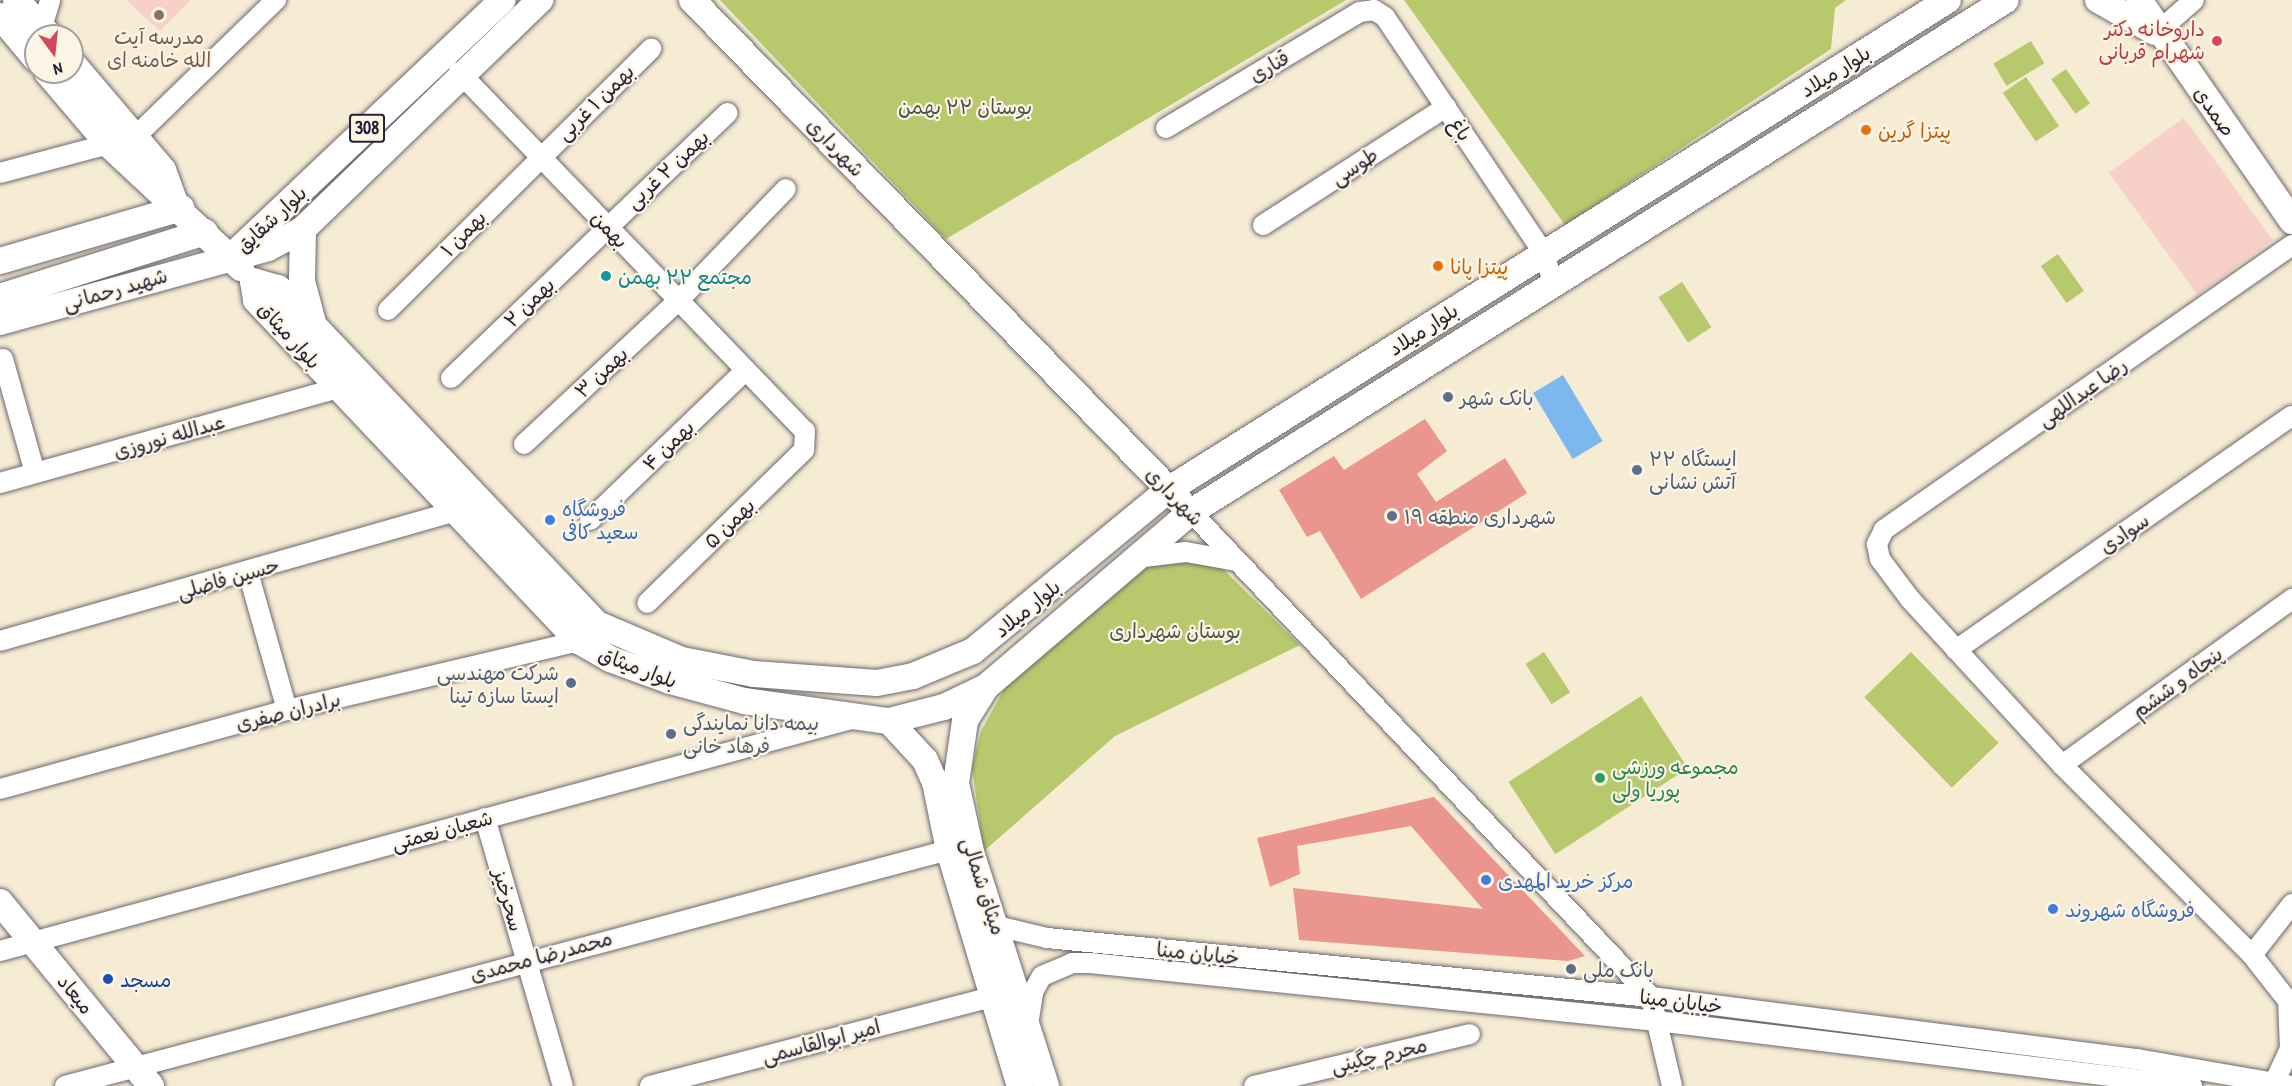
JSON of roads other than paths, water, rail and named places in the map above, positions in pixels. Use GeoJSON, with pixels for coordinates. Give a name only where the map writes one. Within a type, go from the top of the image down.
{"type":"FeatureCollection","features":[{"type":"Feature","properties":{"kind":"main road"},"geometry":{"type":"LineString","coordinates":[[15,0],[39,24]]}},
{"type":"Feature","properties":{"kind":"main road","name":"بلوار شقایق"},"geometry":{"type":"LineString","coordinates":[[231,257],[503,0]]}},
{"type":"Feature","properties":{"kind":"main road","name":"بلوار شقایق"},"geometry":{"type":"LineString","coordinates":[[231,257],[268,248],[303,229],[459,72],[540,0]]}},
{"type":"Feature","properties":{"kind":"main road","name":"شهرداری"},"geometry":{"type":"LineString","coordinates":[[692,0],[1191,512]]}},
{"type":"Feature","properties":{"kind":"main road","name":"بلوار میلاد"},"geometry":{"type":"LineString","coordinates":[[913,676],[973,651],[1168,490],[1543,252],[1948,0]]}},
{"type":"Feature","properties":{"kind":"main road","name":"بلوار میلاد"},"geometry":{"type":"LineString","coordinates":[[986,687],[1191,512],[1555,286],[2006,0]]}},
{"type":"Feature","properties":{"kind":"main road"},"geometry":{"type":"LineString","coordinates":[[2098,0],[2163,35]]}},
{"type":"Feature","properties":{"kind":"main road","name":"صمدی"},"geometry":{"type":"LineString","coordinates":[[2139,0],[2292,221]]}},
{"type":"Feature","properties":{"kind":"main road"},"geometry":{"type":"LineString","coordinates":[[0,16],[24,45]]}},
{"type":"Feature","properties":{"kind":"main road"},"geometry":{"type":"LineString","coordinates":[[84,77],[163,170],[178,204]]}},
{"type":"Feature","properties":{"kind":"main road"},"geometry":{"type":"LineString","coordinates":[[57,84],[108,144],[178,204],[253,281]]}},
{"type":"Feature","properties":{"kind":"main road"},"geometry":{"type":"LineString","coordinates":[[1718,145],[1734,171]]}},
{"type":"Feature","properties":{"kind":"main road"},"geometry":{"type":"LineString","coordinates":[[0,261],[178,204]]}},
{"type":"Feature","properties":{"kind":"main road"},"geometry":{"type":"LineString","coordinates":[[303,229],[302,281],[314,326]]}},
{"type":"Feature","properties":{"kind":"main road","name":"شهید رحمانی"},"geometry":{"type":"LineString","coordinates":[[0,297],[205,232]]}},
{"type":"Feature","properties":{"kind":"main road","name":"شهید رحمانی"},"geometry":{"type":"LineString","coordinates":[[0,322],[231,257]]}},
{"type":"Feature","properties":{"kind":"main road","name":"بلوار میثاق"},"geometry":{"type":"LineString","coordinates":[[913,676],[833,683],[754,674],[682,660],[597,624],[278,288],[253,281],[256,300],[338,388],[579,641],[610,659],[670,681],[852,718],[889,721],[944,707],[986,687]]}},
{"type":"Feature","properties":{"kind":"main road","name":"میثاق شمالی"},"geometry":{"type":"LineString","coordinates":[[986,687],[965,721],[956,783],[985,929],[993,997],[1020,1086]]}},
{"type":"Feature","properties":{"kind":"main road","name":"میثاق شمالی"},"geometry":{"type":"LineString","coordinates":[[889,721],[925,760],[949,850],[1028,1027],[1046,1086]]}},
{"type":"Feature","properties":{"kind":"main road","name":"میعاد"},"geometry":{"type":"LineString","coordinates":[[0,902],[151,1086]]}},
{"type":"Feature","properties":{"kind":"street"},"geometry":{"type":"LineString","coordinates":[[0,9],[15,0]]}},
{"type":"Feature","properties":{"kind":"street"},"geometry":{"type":"LineString","coordinates":[[47,24],[50,0]]}},
{"type":"Feature","properties":{"kind":"street"},"geometry":{"type":"LineString","coordinates":[[0,173],[135,137],[276,0]]}},
{"type":"Feature","properties":{"kind":"street"},"geometry":{"type":"LineString","coordinates":[[2163,35],[2194,0]]}},
{"type":"Feature","properties":{"kind":"street","name":"باغ"},"geometry":{"type":"LineString","coordinates":[[1374,10],[1385,17],[1543,252],[1555,286]]}},
{"type":"Feature","properties":{"kind":"street","name":"قناری"},"geometry":{"type":"LineString","coordinates":[[1166,128],[1360,12],[1374,10]]}},
{"type":"Feature","properties":{"kind":"street","name":"بهمن ۱ غربی"},"geometry":{"type":"LineString","coordinates":[[539,156],[651,49]]}},
{"type":"Feature","properties":{"kind":"street","name":"بهمن"},"geometry":{"type":"LineString","coordinates":[[459,72],[805,431],[808,440]]}},
{"type":"Feature","properties":{"kind":"street","name":"طوسی"},"geometry":{"type":"LineString","coordinates":[[1263,225],[1446,107]]}},
{"type":"Feature","properties":{"kind":"street","name":"بهمن ۲ غربی"},"geometry":{"type":"LineString","coordinates":[[607,225],[727,113]]}},
{"type":"Feature","properties":{"kind":"street","name":"بهمن ۱"},"geometry":{"type":"LineString","coordinates":[[388,310],[539,156]]}},
{"type":"Feature","properties":{"kind":"street","name":"بهمن ۳"},"geometry":{"type":"LineString","coordinates":[[524,444],[679,300],[786,189]]}},
{"type":"Feature","properties":{"kind":"street","name":"بهمن ۲"},"geometry":{"type":"LineString","coordinates":[[451,378],[607,225]]}},
{"type":"Feature","properties":{"kind":"street","name":"رضا عبداللهی"},"geometry":{"type":"LineString","coordinates":[[1956,650],[1880,559],[1878,544],[1884,530],[2292,245]]}},
{"type":"Feature","properties":{"kind":"street"},"geometry":{"type":"LineString","coordinates":[[3,359],[35,473]]}},
{"type":"Feature","properties":{"kind":"street","name":"بهمن ۴"},"geometry":{"type":"LineString","coordinates":[[590,520],[746,370]]}},
{"type":"Feature","properties":{"kind":"street","name":"عبدالله نوروزی"},"geometry":{"type":"LineString","coordinates":[[0,483],[338,388]]}},
{"type":"Feature","properties":{"kind":"street","name":"سوادی"},"geometry":{"type":"LineString","coordinates":[[1956,650],[2292,416]]}},
{"type":"Feature","properties":{"kind":"street","name":"بهمن ۵"},"geometry":{"type":"LineString","coordinates":[[647,603],[804,450],[808,440]]}},
{"type":"Feature","properties":{"kind":"street","name":"حسین فاضلی"},"geometry":{"type":"LineString","coordinates":[[0,641],[455,511]]}},
{"type":"Feature","properties":{"kind":"street","name":"شهرداری"},"geometry":{"type":"LineString","coordinates":[[1191,512],[1651,997]]}},
{"type":"Feature","properties":{"kind":"street"},"geometry":{"type":"LineString","coordinates":[[1135,558],[1186,552],[1236,561]]}},
{"type":"Feature","properties":{"kind":"street"},"geometry":{"type":"LineString","coordinates":[[248,572],[287,710]]}},
{"type":"Feature","properties":{"kind":"street","name":"پنجاه و ششم"},"geometry":{"type":"LineString","coordinates":[[2062,765],[2292,599]]}},
{"type":"Feature","properties":{"kind":"street","name":"برادران صفری"},"geometry":{"type":"LineString","coordinates":[[0,789],[287,710],[579,641]]}},
{"type":"Feature","properties":{"kind":"street"},"geometry":{"type":"LineString","coordinates":[[1956,650],[2062,765],[2252,955],[2290,1003],[2290,1049],[2283,1084]]}},
{"type":"Feature","properties":{"kind":"street","name":"شعبان نعمتی"},"geometry":{"type":"LineString","coordinates":[[0,951],[32,940],[852,718]]}},
{"type":"Feature","properties":{"kind":"street","name":"سحرخیز"},"geometry":{"type":"LineString","coordinates":[[485,818],[563,1086]]}},
{"type":"Feature","properties":{"kind":"street","name":"محمدرضا محمدی"},"geometry":{"type":"LineString","coordinates":[[65,1086],[134,1065],[526,959],[949,850]]}},
{"type":"Feature","properties":{"kind":"street"},"geometry":{"type":"LineString","coordinates":[[2252,955],[2292,904]]}},
{"type":"Feature","properties":{"kind":"street","name":"خیابان مینا"},"geometry":{"type":"LineString","coordinates":[[985,929],[1047,938],[1651,997],[2125,1058],[2283,1084]]}},
{"type":"Feature","properties":{"kind":"street","name":"خیابان مینا"},"geometry":{"type":"LineString","coordinates":[[1028,1027],[1033,992],[1042,976],[1072,963],[1657,1021],[2192,1086]]}},
{"type":"Feature","properties":{"kind":"street","name":"امیر ابوالقاسمی"},"geometry":{"type":"LineString","coordinates":[[650,1086],[993,997]]}},
{"type":"Feature","properties":{"kind":"street"},"geometry":{"type":"LineString","coordinates":[[1651,997],[1672,1086]]}},
{"type":"Feature","properties":{"kind":"street","name":"محرم چگینی"},"geometry":{"type":"LineString","coordinates":[[1254,1086],[1470,1034]]}},
{"type":"Feature","properties":{"kind":"water"},"geometry":{"type":"Polygon","coordinates":[[[1563,375],[1603,441],[1573,459],[1533,393],[1563,375]]]}},
{"type":"Feature","properties":{"kind":"place","name":"مدرسه آیت الله خامنه ای"},"geometry":{"type":"Point","coordinates":[159,15]}},
{"type":"Feature","properties":{"kind":"place","name":"داروخانه دکتر شهرام قربانی"},"geometry":{"type":"Point","coordinates":[2217,41]}},
{"type":"Feature","properties":{"kind":"place","name":"پیتزا گرین"},"geometry":{"type":"Point","coordinates":[1866,130]}},
{"type":"Feature","properties":{"kind":"place","name":"پیتزا پانا"},"geometry":{"type":"Point","coordinates":[1438,266]}},
{"type":"Feature","properties":{"kind":"place","name":"مجتمع ۲۲ بهمن"},"geometry":{"type":"Point","coordinates":[606,276]}},
{"type":"Feature","properties":{"kind":"place","name":"بانک شهر"},"geometry":{"type":"Point","coordinates":[1448,397]}},
{"type":"Feature","properties":{"kind":"place","name":"ایستگاه ۲۲ آتش نشانی"},"geometry":{"type":"Point","coordinates":[1637,470]}},
{"type":"Feature","properties":{"kind":"place","name":"شهرداری منطقه ۱۹"},"geometry":{"type":"Point","coordinates":[1392,516]}},
{"type":"Feature","properties":{"kind":"place","name":"فروشگاه سعید کافی"},"geometry":{"type":"Point","coordinates":[550,520]}},
{"type":"Feature","properties":{"kind":"place","name":"شرکت مهندسی ایستا سازه تینا"},"geometry":{"type":"Point","coordinates":[571,683]}},
{"type":"Feature","properties":{"kind":"place","name":"بیمه دانا نمایندگی فرهاد خانی"},"geometry":{"type":"Point","coordinates":[671,734]}},
{"type":"Feature","properties":{"kind":"place","name":"مجموعه ورزشی پوریا ولی"},"geometry":{"type":"Point","coordinates":[1600,778]}},
{"type":"Feature","properties":{"kind":"place","name":"مرکز خرید المهدی"},"geometry":{"type":"Point","coordinates":[1486,880]}},
{"type":"Feature","properties":{"kind":"place","name":"فروشگاه شهروند"},"geometry":{"type":"Point","coordinates":[2053,909]}},
{"type":"Feature","properties":{"kind":"place","name":"بانک ملی"},"geometry":{"type":"Point","coordinates":[1571,969]}},
{"type":"Feature","properties":{"kind":"place","name":"مسجد"},"geometry":{"type":"Point","coordinates":[108,979]}},
{"type":"Feature","properties":{"kind":"park label","name":"بوستان ۲۲ بهمن"},"geometry":{"type":"Point","coordinates":[965,106]}},
{"type":"Feature","properties":{"kind":"park label","name":"بوستان شهرداری"},"geometry":{"type":"Point","coordinates":[1175,630]}}]}
